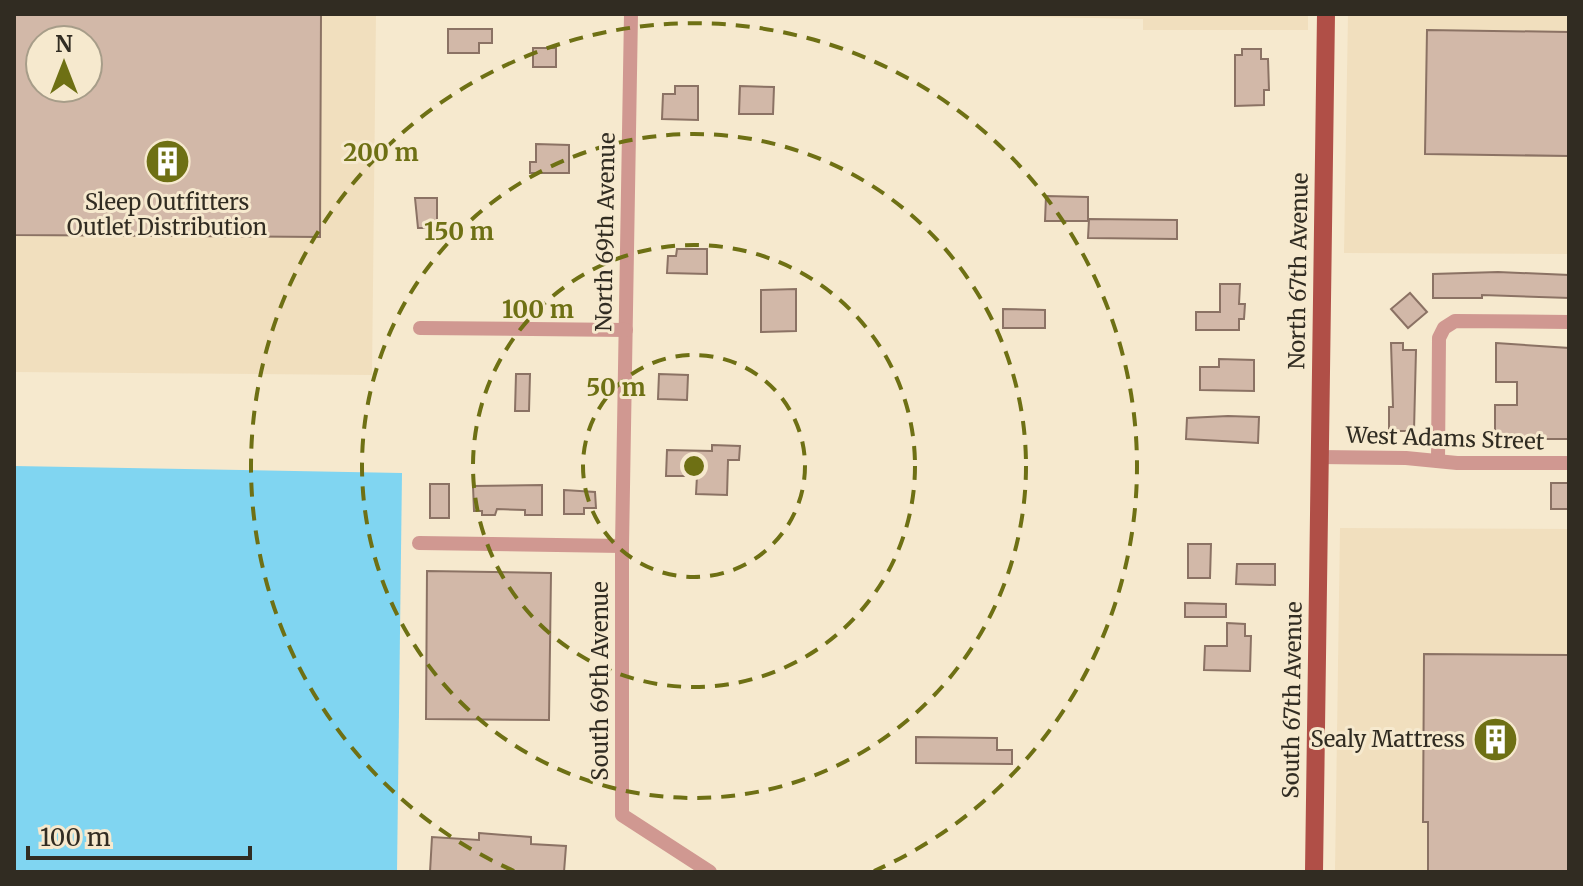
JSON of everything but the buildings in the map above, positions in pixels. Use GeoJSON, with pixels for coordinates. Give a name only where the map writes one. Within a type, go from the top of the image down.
{"type":"FeatureCollection","features":[{"type":"Feature","properties":{"kind":"main road","name":"North 67th Avenue"},"geometry":{"type":"LineString","coordinates":[[1319,528],[1326,14]]}},
{"type":"Feature","properties":{"kind":"main road","name":"South 67th Avenue"},"geometry":{"type":"LineString","coordinates":[[1314,872],[1319,528]]}},
{"type":"Feature","properties":{"kind":"street","name":"North 69th Avenue"},"geometry":{"type":"LineString","coordinates":[[622,546],[631,14]]}},
{"type":"Feature","properties":{"kind":"street"},"geometry":{"type":"LineString","coordinates":[[1438,461],[1439,338],[1444,328],[1455,321],[1569,322]]}},
{"type":"Feature","properties":{"kind":"street"},"geometry":{"type":"LineString","coordinates":[[420,328],[626,330]]}},
{"type":"Feature","properties":{"kind":"street","name":"West Adams Street"},"geometry":{"type":"LineString","coordinates":[[1319,457],[1569,463]]}},
{"type":"Feature","properties":{"kind":"street"},"geometry":{"type":"LineString","coordinates":[[419,543],[622,546]]}},
{"type":"Feature","properties":{"kind":"street","name":"South 69th Avenue"},"geometry":{"type":"LineString","coordinates":[[622,546],[622,815],[710,872]]}},
{"type":"Feature","properties":{"kind":"shaded area"},"geometry":{"type":"Polygon","coordinates":[[[14,14],[376,14],[372,375],[14,372],[14,14]]]}},
{"type":"Feature","properties":{"kind":"shaded area"},"geometry":{"type":"Polygon","coordinates":[[[898,14],[1308,14],[1308,30],[1143,30],[1143,19],[898,14]]]}},
{"type":"Feature","properties":{"kind":"shaded area"},"geometry":{"type":"Polygon","coordinates":[[[1348,14],[1569,14],[1569,254],[1344,253],[1348,14]]]}},
{"type":"Feature","properties":{"kind":"shaded area"},"geometry":{"type":"Polygon","coordinates":[[[1340,528],[1569,529],[1569,872],[1335,872],[1340,528]]]}},
{"type":"Feature","properties":{"kind":"water"},"geometry":{"type":"Polygon","coordinates":[[[14,466],[402,473],[397,872],[14,872],[14,466]]]}},
{"type":"Feature","properties":{"kind":"place","name":"Sleep Outfitters Outlet Distribution"},"geometry":{"type":"Point","coordinates":[167,161]}},
{"type":"Feature","properties":{"kind":"place","name":"Sealy Mattress"},"geometry":{"type":"Point","coordinates":[1496,739]}}]}
